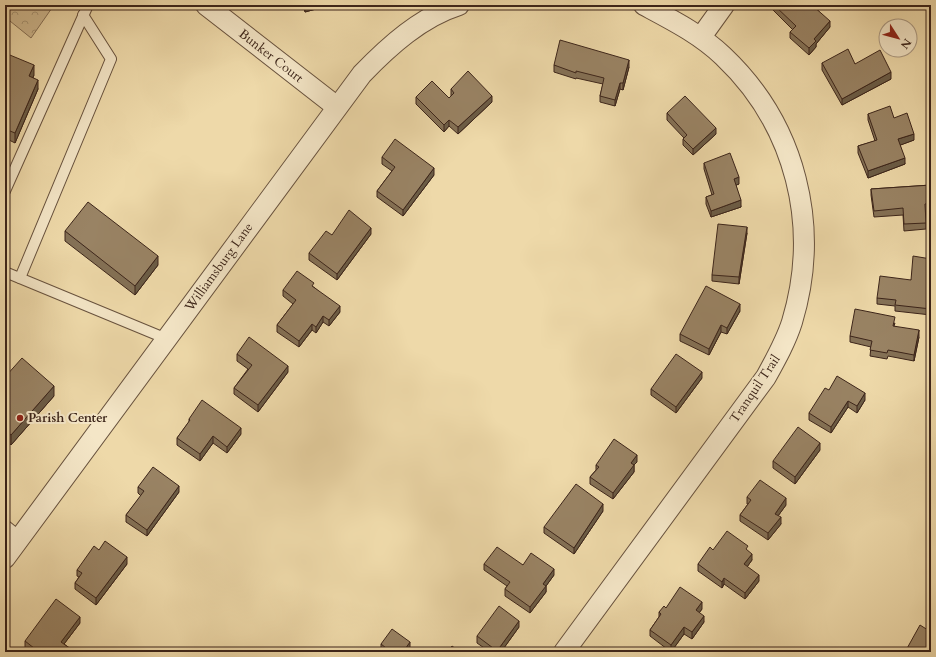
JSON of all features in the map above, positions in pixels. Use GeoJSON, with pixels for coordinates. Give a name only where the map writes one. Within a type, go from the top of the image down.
{"type":"FeatureCollection","features":[{"type":"Feature","properties":{"kind":"street","name":"Bunker Court"},"geometry":{"type":"LineString","coordinates":[[206,5],[337,107]]}},
{"type":"Feature","properties":{"kind":"street","name":"Williamsburg Lane"},"geometry":{"type":"LineString","coordinates":[[5,558],[12,531],[167,339],[362,74],[384,52],[407,33],[433,17],[459,5]]}},
{"type":"Feature","properties":{"kind":"street"},"geometry":{"type":"LineString","coordinates":[[644,5],[701,38],[724,5]]}},
{"type":"Feature","properties":{"kind":"street","name":"Tranquil Trail"},"geometry":{"type":"LineString","coordinates":[[564,652],[766,377],[783,344],[799,295],[804,264],[803,221],[795,177],[783,140],[765,106],[742,76],[722,55],[701,38]]}},
{"type":"Feature","properties":{"kind":"lane"},"geometry":{"type":"LineString","coordinates":[[5,191],[88,5]]}},
{"type":"Feature","properties":{"kind":"lane"},"geometry":{"type":"LineString","coordinates":[[20,278],[111,59],[83,15]]}},
{"type":"Feature","properties":{"kind":"lane"},"geometry":{"type":"LineString","coordinates":[[5,272],[167,339]]}},
{"type":"Feature","properties":{"kind":"green space"},"geometry":{"type":"Polygon","coordinates":[[[5,5],[54,5],[31,38],[5,17],[5,5]]]}},
{"type":"Feature","properties":{"kind":"building"},"geometry":{"type":"Polygon","coordinates":[[[774,5],[814,5],[813,6],[830,21],[814,39],[816,41],[809,48],[790,32],[796,26],[774,5]]]}},
{"type":"Feature","properties":{"kind":"building"},"geometry":{"type":"Polygon","coordinates":[[[560,40],[629,60],[623,83],[620,83],[615,100],[600,96],[604,78],[576,71],[576,73],[554,65],[560,40]]]}},
{"type":"Feature","properties":{"kind":"building"},"geometry":{"type":"Polygon","coordinates":[[[848,49],[855,64],[878,51],[878,58],[884,58],[891,72],[842,99],[822,63],[848,49]]]}},
{"type":"Feature","properties":{"kind":"building"},"geometry":{"type":"Polygon","coordinates":[[[5,53],[34,65],[29,76],[38,80],[15,133],[5,129],[5,53]]]}},
{"type":"Feature","properties":{"kind":"building"},"geometry":{"type":"Polygon","coordinates":[[[468,71],[492,96],[458,127],[449,120],[444,125],[416,97],[432,81],[449,98],[454,93],[451,89],[468,71]]]}},
{"type":"Feature","properties":{"kind":"building"},"geometry":{"type":"Polygon","coordinates":[[[685,96],[716,128],[693,149],[683,139],[687,135],[667,113],[685,96]]]}},
{"type":"Feature","properties":{"kind":"building"},"geometry":{"type":"Polygon","coordinates":[[[890,106],[894,118],[907,113],[914,134],[898,139],[905,158],[868,171],[858,146],[877,140],[868,114],[890,106]]]}},
{"type":"Feature","properties":{"kind":"building"},"geometry":{"type":"Polygon","coordinates":[[[395,139],[434,168],[403,210],[377,191],[395,167],[382,157],[395,139]]]}},
{"type":"Feature","properties":{"kind":"building"},"geometry":{"type":"Polygon","coordinates":[[[730,153],[739,177],[734,179],[741,200],[711,211],[706,197],[714,194],[704,163],[730,153]]]}},
{"type":"Feature","properties":{"kind":"building"},"geometry":{"type":"Polygon","coordinates":[[[931,185],[931,203],[925,204],[926,223],[904,224],[903,208],[874,211],[871,189],[931,185]]]}},
{"type":"Feature","properties":{"kind":"building"},"geometry":{"type":"Polygon","coordinates":[[[88,202],[158,256],[135,286],[65,231],[88,202]]]}},
{"type":"Feature","properties":{"kind":"building"},"geometry":{"type":"Polygon","coordinates":[[[349,210],[371,228],[337,274],[309,253],[326,231],[332,235],[349,210]]]}},
{"type":"Feature","properties":{"kind":"building"},"geometry":{"type":"Polygon","coordinates":[[[718,224],[747,227],[739,277],[712,275],[718,224]]]}},
{"type":"Feature","properties":{"kind":"building"},"geometry":{"type":"Polygon","coordinates":[[[913,256],[931,259],[931,309],[895,305],[896,300],[877,298],[880,276],[911,280],[913,256]]]}},
{"type":"Feature","properties":{"kind":"building"},"geometry":{"type":"Polygon","coordinates":[[[297,271],[314,283],[312,286],[340,306],[329,320],[323,316],[316,327],[312,324],[299,341],[277,325],[296,300],[283,290],[297,271]]]}},
{"type":"Feature","properties":{"kind":"building"},"geometry":{"type":"Polygon","coordinates":[[[706,286],[740,304],[727,328],[721,325],[709,349],[680,334],[706,286]]]}},
{"type":"Feature","properties":{"kind":"building"},"geometry":{"type":"Polygon","coordinates":[[[855,309],[895,317],[893,326],[919,330],[914,355],[888,350],[887,353],[870,350],[872,341],[850,336],[855,309]]]}},
{"type":"Feature","properties":{"kind":"building"},"geometry":{"type":"Polygon","coordinates":[[[249,337],[288,366],[258,405],[234,388],[252,365],[237,354],[249,337]]]}},
{"type":"Feature","properties":{"kind":"building"},"geometry":{"type":"Polygon","coordinates":[[[676,354],[702,372],[676,407],[651,389],[676,354]]]}},
{"type":"Feature","properties":{"kind":"building","name":"Parish Center"},"geometry":{"type":"Polygon","coordinates":[[[22,358],[54,386],[11,435],[5,430],[5,377],[22,358]]]}},
{"type":"Feature","properties":{"kind":"building"},"geometry":{"type":"Polygon","coordinates":[[[837,376],[865,393],[857,406],[848,401],[831,427],[809,413],[825,388],[829,390],[837,376]]]}},
{"type":"Feature","properties":{"kind":"building"},"geometry":{"type":"Polygon","coordinates":[[[202,400],[241,428],[227,447],[213,436],[200,454],[177,438],[202,400]]]}},
{"type":"Feature","properties":{"kind":"building"},"geometry":{"type":"Polygon","coordinates":[[[798,427],[820,443],[795,477],[773,461],[798,427]]]}},
{"type":"Feature","properties":{"kind":"building"},"geometry":{"type":"Polygon","coordinates":[[[614,439],[637,455],[631,463],[634,465],[613,493],[590,477],[599,467],[596,465],[614,439]]]}},
{"type":"Feature","properties":{"kind":"building"},"geometry":{"type":"Polygon","coordinates":[[[153,467],[179,486],[147,530],[126,515],[144,491],[138,487],[153,467]]]}},
{"type":"Feature","properties":{"kind":"building"},"geometry":{"type":"Polygon","coordinates":[[[760,480],[786,498],[775,514],[781,517],[768,533],[740,515],[751,500],[747,497],[760,480]]]}},
{"type":"Feature","properties":{"kind":"building"},"geometry":{"type":"Polygon","coordinates":[[[576,484],[603,504],[574,548],[544,527],[576,484]]]}},
{"type":"Feature","properties":{"kind":"building"},"geometry":{"type":"Polygon","coordinates":[[[727,531],[748,546],[746,549],[752,554],[744,564],[759,575],[745,593],[724,578],[722,582],[698,564],[710,547],[713,550],[727,531]]]}},
{"type":"Feature","properties":{"kind":"building"},"geometry":{"type":"Polygon","coordinates":[[[105,541],[127,557],[96,598],[75,583],[82,573],[77,570],[94,546],[99,550],[105,541]]]}},
{"type":"Feature","properties":{"kind":"building"},"geometry":{"type":"Polygon","coordinates":[[[497,547],[523,565],[531,553],[554,569],[543,584],[546,586],[530,607],[505,589],[510,582],[484,564],[497,547]]]}},
{"type":"Feature","properties":{"kind":"building"},"geometry":{"type":"Polygon","coordinates":[[[680,587],[702,602],[696,610],[704,616],[692,632],[684,627],[671,645],[650,630],[661,614],[659,612],[664,606],[666,608],[680,587]]]}},
{"type":"Feature","properties":{"kind":"building"},"geometry":{"type":"Polygon","coordinates":[[[56,599],[80,617],[61,642],[75,652],[39,652],[25,641],[56,599]]]}},
{"type":"Feature","properties":{"kind":"building"},"geometry":{"type":"Polygon","coordinates":[[[499,606],[519,621],[497,651],[477,636],[499,606]]]}},
{"type":"Feature","properties":{"kind":"building"},"geometry":{"type":"Polygon","coordinates":[[[920,625],[931,632],[931,652],[905,652],[920,625]]]}},
{"type":"Feature","properties":{"kind":"building"},"geometry":{"type":"Polygon","coordinates":[[[392,629],[410,642],[403,652],[391,652],[381,644],[392,629]]]}},
{"type":"Feature","properties":{"kind":"building"},"geometry":{"type":"Polygon","coordinates":[[[452,646],[460,652],[447,652],[452,646]]]}},
{"type":"Feature","properties":{"kind":"place","name":"Parish Center"},"geometry":{"type":"Point","coordinates":[20,418]}}]}
